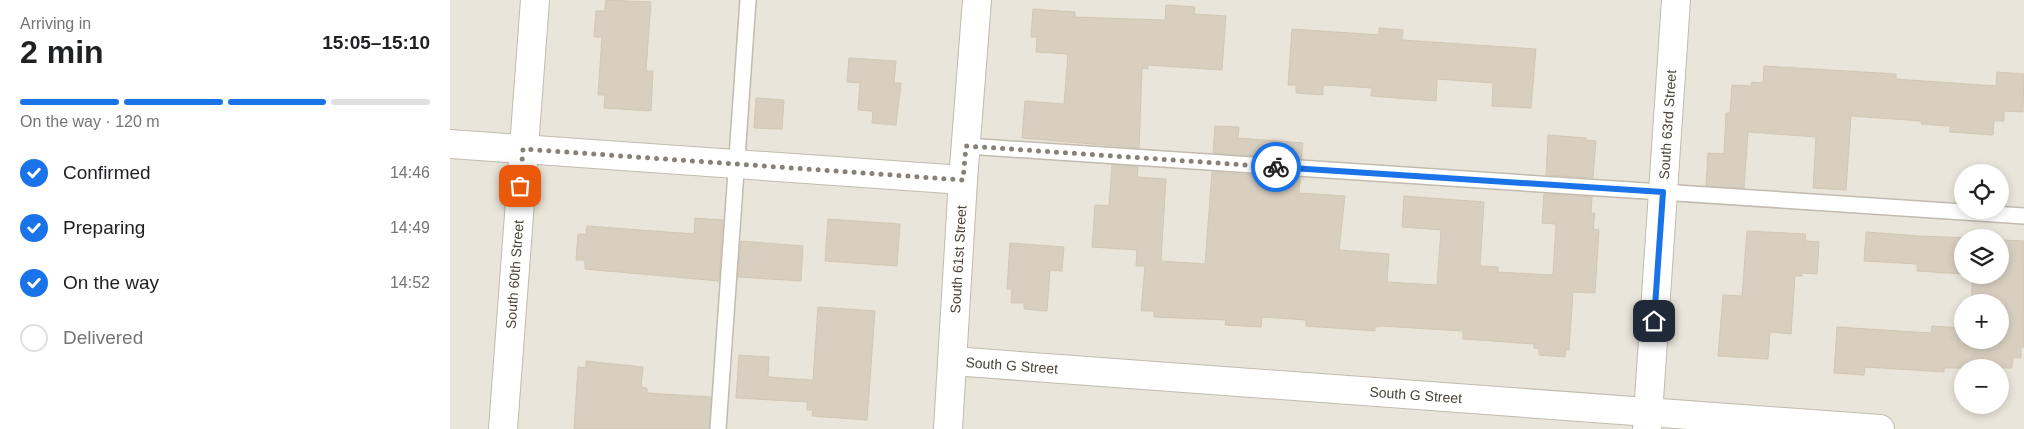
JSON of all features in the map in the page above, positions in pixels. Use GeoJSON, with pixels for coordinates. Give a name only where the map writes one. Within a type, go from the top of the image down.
{"type":"FeatureCollection","features":[{"type":"Feature","properties":{"kind":"street","name":"South 60th Street"},"geometry":{"type":"LineString","coordinates":[[503,429],[535,0]]}},
{"type":"Feature","properties":{"kind":"street","name":"South 61st Street"},"geometry":{"type":"LineString","coordinates":[[948,429],[976,0]]}},
{"type":"Feature","properties":{"kind":"street","name":"South 63rd Street"},"geometry":{"type":"LineString","coordinates":[[1648,421],[1676,0]]}},
{"type":"Feature","properties":{"kind":"street"},"geometry":{"type":"LineString","coordinates":[[450,144],[963,180]]}},
{"type":"Feature","properties":{"kind":"street","name":"South G Street"},"geometry":{"type":"LineString","coordinates":[[952,361],[1648,421],[1880,429]]}},
{"type":"Feature","properties":{"kind":"lane"},"geometry":{"type":"LineString","coordinates":[[718,429],[748,0]]}},
{"type":"Feature","properties":{"kind":"lane"},"geometry":{"type":"LineString","coordinates":[[966,146],[2024,216]]}},
{"type":"Feature","properties":{"kind":"shaded area"},"geometry":{"type":"Polygon","coordinates":[[[450,0],[2024,0],[2024,429],[450,429],[450,0]]]}},
{"type":"Feature","properties":{"kind":"building"},"geometry":{"type":"Polygon","coordinates":[[[606,0],[651,2],[646,71],[653,71],[651,111],[604,108],[605,95],[598,95],[602,37],[594,37],[596,11],[605,11],[606,0]]]}},
{"type":"Feature","properties":{"kind":"building"},"geometry":{"type":"Polygon","coordinates":[[[1166,5],[1195,7],[1194,14],[1226,16],[1222,70],[1148,65],[1148,69],[1142,68],[1139,148],[1022,138],[1025,101],[1064,104],[1068,54],[1036,52],[1037,37],[1031,37],[1033,9],[1075,12],[1075,17],[1165,20],[1166,5]]]}},
{"type":"Feature","properties":{"kind":"building"},"geometry":{"type":"Polygon","coordinates":[[[1379,28],[1403,30],[1402,40],[1536,49],[1531,108],[1492,106],[1493,83],[1437,79],[1436,101],[1371,96],[1372,88],[1327,85],[1323,86],[1323,95],[1296,93],[1296,85],[1288,85],[1292,29],[1379,35],[1379,28]]]}},
{"type":"Feature","properties":{"kind":"building"},"geometry":{"type":"Polygon","coordinates":[[[849,58],[896,61],[894,83],[901,83],[896,125],[872,123],[873,111],[858,110],[860,83],[847,82],[849,58]]]}},
{"type":"Feature","properties":{"kind":"building"},"geometry":{"type":"Polygon","coordinates":[[[1764,66],[1896,74],[1896,79],[1996,86],[1997,72],[2024,74],[2023,112],[2004,111],[2004,121],[1994,121],[1993,135],[1950,132],[1950,126],[1921,124],[1922,121],[1851,116],[1846,190],[1813,188],[1816,137],[1748,132],[1744,188],[1706,186],[1708,153],[1724,154],[1726,113],[1730,113],[1732,85],[1751,86],[1752,82],[1763,83],[1764,66]]]}},
{"type":"Feature","properties":{"kind":"building"},"geometry":{"type":"Polygon","coordinates":[[[756,98],[784,100],[782,129],[754,128],[756,98]]]}},
{"type":"Feature","properties":{"kind":"building"},"geometry":{"type":"Polygon","coordinates":[[[1215,126],[1239,127],[1238,138],[1303,143],[1301,159],[1213,153],[1215,126]]]}},
{"type":"Feature","properties":{"kind":"building"},"geometry":{"type":"Polygon","coordinates":[[[1548,135],[1586,138],[1586,140],[1596,141],[1593,178],[1546,175],[1548,135]]]}},
{"type":"Feature","properties":{"kind":"building"},"geometry":{"type":"Polygon","coordinates":[[[1112,165],[1138,167],[1137,177],[1166,179],[1161,261],[1205,264],[1212,172],[1300,178],[1299,193],[1345,196],[1339,250],[1389,254],[1387,282],[1437,285],[1441,230],[1402,227],[1404,196],[1484,202],[1480,266],[1498,267],[1498,272],[1553,275],[1556,224],[1542,223],[1544,194],[1592,197],[1591,213],[1595,213],[1593,229],[1599,230],[1595,293],[1573,292],[1569,350],[1566,350],[1565,357],[1539,355],[1539,349],[1534,348],[1534,344],[1463,339],[1463,331],[1381,326],[1375,327],[1375,331],[1306,326],[1306,320],[1262,317],[1261,327],[1225,325],[1226,320],[1154,317],[1154,311],[1141,311],[1145,266],[1136,266],[1137,250],[1092,247],[1095,205],[1109,206],[1112,165]]]}},
{"type":"Feature","properties":{"kind":"building"},"geometry":{"type":"Polygon","coordinates":[[[695,218],[723,220],[719,281],[585,269],[585,260],[576,260],[578,234],[586,234],[587,226],[694,234],[695,218]]]}},
{"type":"Feature","properties":{"kind":"building"},"geometry":{"type":"Polygon","coordinates":[[[828,219],[900,224],[897,266],[825,261],[828,219]]]}},
{"type":"Feature","properties":{"kind":"building"},"geometry":{"type":"Polygon","coordinates":[[[1747,231],[1806,234],[1805,241],[1819,242],[1817,274],[1802,273],[1802,276],[1795,276],[1791,334],[1770,332],[1768,359],[1718,356],[1723,295],[1742,296],[1747,231]]]}},
{"type":"Feature","properties":{"kind":"building"},"geometry":{"type":"Polygon","coordinates":[[[1866,232],[1954,237],[1954,273],[1917,271],[1917,264],[1864,261],[1866,232]]]}},
{"type":"Feature","properties":{"kind":"building"},"geometry":{"type":"Polygon","coordinates":[[[2009,240],[2024,241],[2024,347],[2021,347],[2021,358],[2013,357],[2012,368],[2009,368],[2009,359],[1954,359],[1954,368],[1944,368],[1944,372],[1865,367],[1864,375],[1834,373],[1837,327],[1931,333],[1932,326],[1954,327],[1954,349],[2009,349],[2009,294],[1972,294],[1972,284],[2009,284],[2009,240]]]}},
{"type":"Feature","properties":{"kind":"building"},"geometry":{"type":"Polygon","coordinates":[[[741,241],[803,246],[801,281],[738,277],[741,241]]]}},
{"type":"Feature","properties":{"kind":"building"},"geometry":{"type":"Polygon","coordinates":[[[1010,243],[1064,247],[1062,271],[1050,270],[1047,311],[1024,309],[1024,303],[1011,303],[1012,289],[1007,289],[1010,243]]]}},
{"type":"Feature","properties":{"kind":"building"},"geometry":{"type":"Polygon","coordinates":[[[818,307],[875,311],[867,420],[812,416],[813,410],[807,410],[807,402],[736,398],[739,355],[769,357],[768,377],[813,380],[818,307]]]}},
{"type":"Feature","properties":{"kind":"building"},"geometry":{"type":"Polygon","coordinates":[[[586,361],[643,367],[641,387],[647,388],[647,393],[711,397],[709,429],[574,429],[578,367],[586,368],[586,361]]]}},
{"type":"Feature","properties":{"kind":"way so far"},"geometry":{"type":"LineString","coordinates":[[520,186],[523,149],[963,180],[966,146],[1276,167]]}},
{"type":"Feature","properties":{"kind":"route"},"geometry":{"type":"LineString","coordinates":[[1276,167],[1663,192],[1654,321]]}}]}
